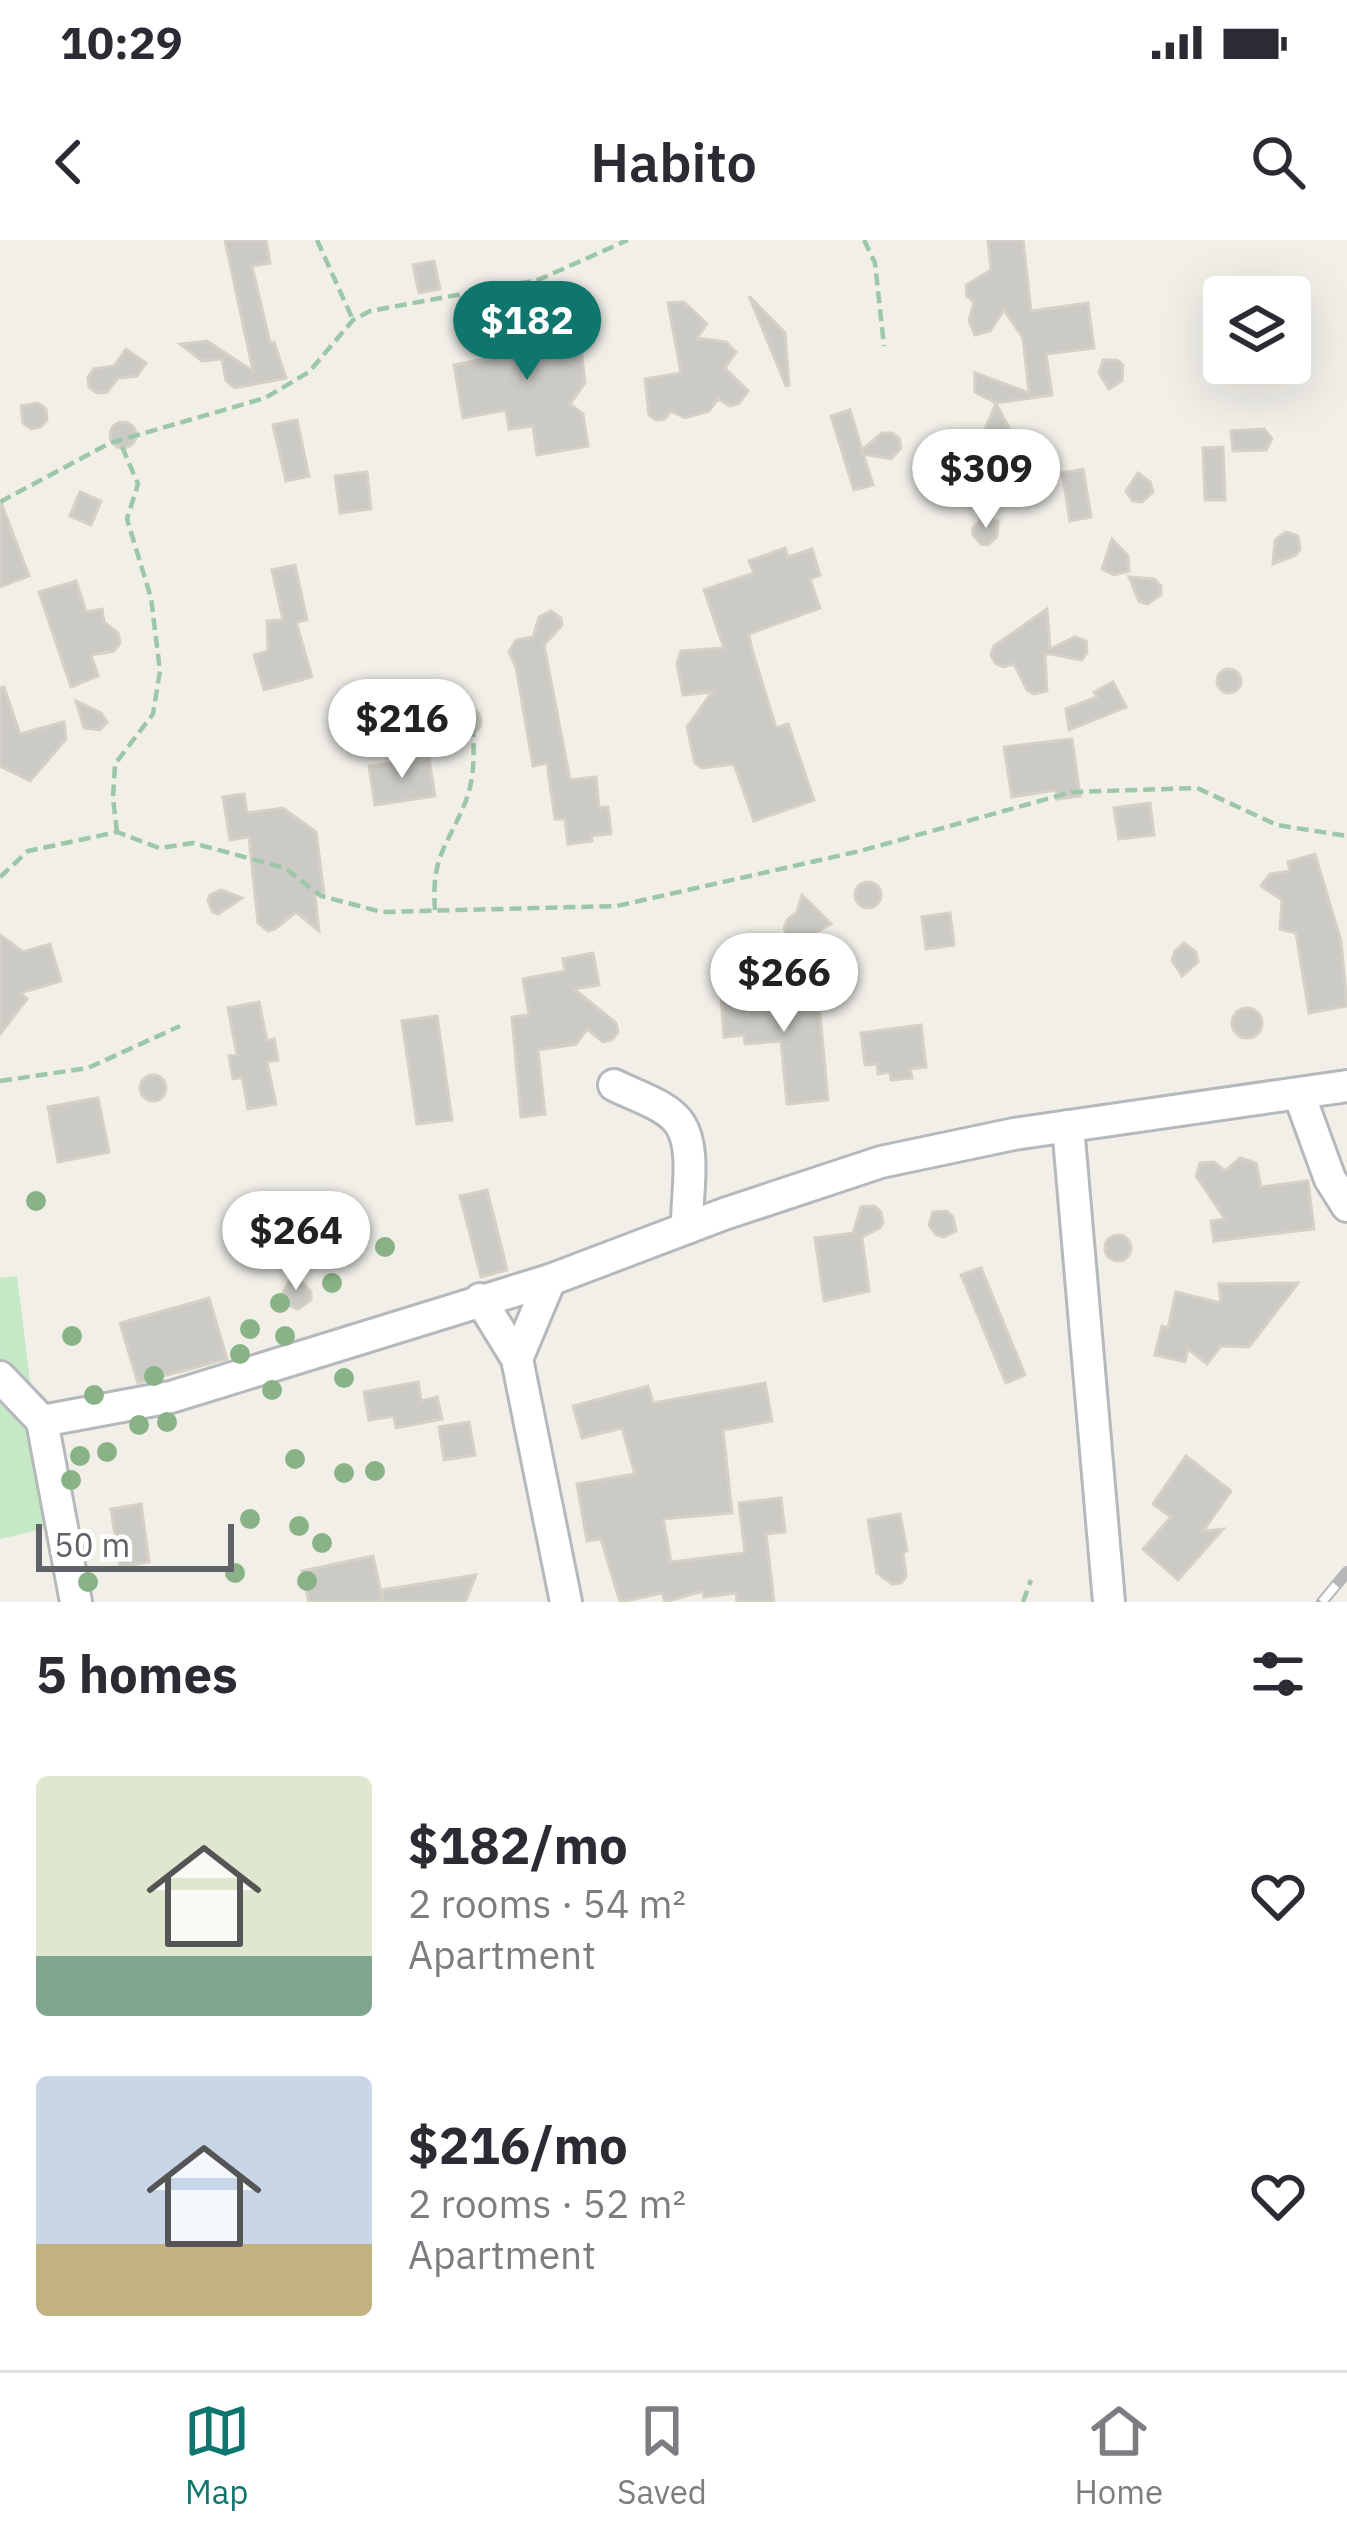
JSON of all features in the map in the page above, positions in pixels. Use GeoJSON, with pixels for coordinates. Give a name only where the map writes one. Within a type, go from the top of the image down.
{"type":"FeatureCollection","features":[{"type":"Feature","properties":{"kind":"street"},"geometry":{"type":"LineString","coordinates":[[614,1084],[669,1113],[680,1124],[688,1169],[687,1228]]}},
{"type":"Feature","properties":{"kind":"street"},"geometry":{"type":"LineString","coordinates":[[42,1421],[171,1397],[550,1280],[881,1162],[1069,1126],[1347,1086]]}},
{"type":"Feature","properties":{"kind":"street"},"geometry":{"type":"LineString","coordinates":[[1299,1094],[1330,1179],[1347,1205]]}},
{"type":"Feature","properties":{"kind":"street"},"geometry":{"type":"LineString","coordinates":[[1069,1126],[1108,1602]]}},
{"type":"Feature","properties":{"kind":"street"},"geometry":{"type":"LineString","coordinates":[[517,1359],[550,1280]]}},
{"type":"Feature","properties":{"kind":"street"},"geometry":{"type":"LineString","coordinates":[[480,1299],[517,1359],[566,1602]]}},
{"type":"Feature","properties":{"kind":"street"},"geometry":{"type":"LineString","coordinates":[[0,1377],[42,1421],[76,1602]]}},
{"type":"Feature","properties":{"kind":"path"},"geometry":{"type":"LineString","coordinates":[[317,240],[353,320]]}},
{"type":"Feature","properties":{"kind":"path"},"geometry":{"type":"LineString","coordinates":[[0,502],[119,440],[265,398],[309,372],[353,320],[370,311],[538,280],[628,240]]}},
{"type":"Feature","properties":{"kind":"path"},"geometry":{"type":"LineString","coordinates":[[864,240],[875,263],[884,346]]}},
{"type":"Feature","properties":{"kind":"path"},"geometry":{"type":"LineString","coordinates":[[117,832],[115,764],[153,714],[160,671],[151,598],[127,519],[138,484],[119,440]]}},
{"type":"Feature","properties":{"kind":"path"},"geometry":{"type":"LineString","coordinates":[[435,910],[433,883],[445,838],[466,801],[474,764],[473,727]]}},
{"type":"Feature","properties":{"kind":"path"},"geometry":{"type":"LineString","coordinates":[[0,877],[28,851],[117,832],[159,848],[194,843],[284,868],[320,896],[382,912],[617,906],[860,851],[1072,793],[1197,788],[1277,825],[1347,836]]}},
{"type":"Feature","properties":{"kind":"path"},"geometry":{"type":"LineString","coordinates":[[0,1081],[88,1068],[180,1026]]}},
{"type":"Feature","properties":{"kind":"path"},"geometry":{"type":"LineString","coordinates":[[1023,1602],[1031,1580]]}},
{"type":"Feature","properties":{"kind":"green space"},"geometry":{"type":"Polygon","coordinates":[[[17,1276],[48,1528],[0,1539],[0,1278],[17,1276]]]}},
{"type":"Feature","properties":{"kind":"building"},"geometry":{"type":"Polygon","coordinates":[[[225,240],[266,240],[270,263],[252,266],[270,343],[274,342],[286,378],[235,388],[226,381],[222,359],[202,361],[180,344],[207,341],[253,371],[225,240]]]}},
{"type":"Feature","properties":{"kind":"building"},"geometry":{"type":"Polygon","coordinates":[[[988,240],[1023,240],[1031,311],[1088,303],[1094,348],[1046,354],[1052,395],[996,403],[975,392],[975,373],[1029,393],[1023,338],[1004,310],[990,331],[975,335],[969,321],[974,302],[967,296],[966,285],[991,270],[988,240]]]}},
{"type":"Feature","properties":{"kind":"building"},"geometry":{"type":"Polygon","coordinates":[[[434,261],[440,289],[419,293],[413,265],[434,261]]]}},
{"type":"Feature","properties":{"kind":"building"},"geometry":{"type":"Polygon","coordinates":[[[749,296],[785,333],[789,385],[786,386],[749,296]]]}},
{"type":"Feature","properties":{"kind":"building"},"geometry":{"type":"Polygon","coordinates":[[[684,302],[707,324],[697,338],[726,342],[736,352],[725,368],[748,391],[730,406],[718,399],[709,411],[685,418],[671,411],[665,419],[656,420],[649,415],[645,379],[681,373],[668,303],[684,302]]]}},
{"type":"Feature","properties":{"kind":"building"},"geometry":{"type":"Polygon","coordinates":[[[526,305],[534,347],[580,338],[585,383],[570,404],[583,414],[588,446],[537,455],[533,426],[509,429],[506,410],[463,418],[454,365],[495,357],[486,313],[526,305]]]}},
{"type":"Feature","properties":{"kind":"building"},"geometry":{"type":"Polygon","coordinates":[[[126,349],[146,363],[137,376],[118,378],[107,392],[97,393],[89,387],[88,377],[94,369],[114,366],[126,349]]]}},
{"type":"Feature","properties":{"kind":"building"},"geometry":{"type":"Polygon","coordinates":[[[1103,360],[1123,365],[1122,381],[1109,389],[1099,373],[1103,360]]]}},
{"type":"Feature","properties":{"kind":"building"},"geometry":{"type":"Polygon","coordinates":[[[38,403],[46,409],[47,420],[31,429],[23,423],[21,406],[38,403]]]}},
{"type":"Feature","properties":{"kind":"building"},"geometry":{"type":"Polygon","coordinates":[[[996,404],[1012,433],[999,440],[986,437],[984,431],[996,404]]]}},
{"type":"Feature","properties":{"kind":"building"},"geometry":{"type":"Polygon","coordinates":[[[850,410],[862,450],[882,433],[899,438],[901,448],[891,459],[863,454],[873,485],[854,490],[831,416],[850,410]]]}},
{"type":"Feature","properties":{"kind":"building"},"geometry":{"type":"Polygon","coordinates":[[[297,420],[309,476],[286,481],[273,425],[297,420]]]}},
{"type":"Feature","properties":{"kind":"building"},"geometry":{"type":"Polygon","coordinates":[[[123,422],[136,435],[123,448],[110,435],[123,422]]]}},
{"type":"Feature","properties":{"kind":"building"},"geometry":{"type":"Polygon","coordinates":[[[1264,429],[1272,439],[1266,450],[1233,451],[1231,431],[1264,429]]]}},
{"type":"Feature","properties":{"kind":"building"},"geometry":{"type":"Polygon","coordinates":[[[1223,447],[1225,500],[1205,500],[1203,448],[1223,447]]]}},
{"type":"Feature","properties":{"kind":"building"},"geometry":{"type":"Polygon","coordinates":[[[1083,469],[1091,517],[1070,521],[1062,473],[1083,469]]]}},
{"type":"Feature","properties":{"kind":"building"},"geometry":{"type":"Polygon","coordinates":[[[367,472],[371,509],[340,513],[335,476],[367,472]]]}},
{"type":"Feature","properties":{"kind":"building"},"geometry":{"type":"Polygon","coordinates":[[[1138,473],[1150,482],[1153,492],[1142,502],[1133,501],[1126,491],[1138,473]]]}},
{"type":"Feature","properties":{"kind":"building"},"geometry":{"type":"Polygon","coordinates":[[[80,492],[101,501],[91,525],[70,516],[80,492]]]}},
{"type":"Feature","properties":{"kind":"building"},"geometry":{"type":"Polygon","coordinates":[[[0,506],[29,576],[0,587],[0,506]]]}},
{"type":"Feature","properties":{"kind":"building"},"geometry":{"type":"Polygon","coordinates":[[[982,519],[998,521],[997,536],[988,545],[973,535],[982,519]]]}},
{"type":"Feature","properties":{"kind":"building"},"geometry":{"type":"Polygon","coordinates":[[[1286,532],[1298,536],[1300,549],[1273,564],[1275,540],[1286,532]]]}},
{"type":"Feature","properties":{"kind":"building"},"geometry":{"type":"Polygon","coordinates":[[[1112,539],[1128,556],[1129,571],[1114,575],[1102,569],[1112,539]]]}},
{"type":"Feature","properties":{"kind":"building"},"geometry":{"type":"Polygon","coordinates":[[[785,548],[788,557],[812,549],[820,575],[810,579],[820,608],[749,634],[776,728],[788,724],[814,800],[754,821],[734,764],[702,768],[695,763],[687,727],[712,692],[683,695],[677,664],[681,651],[724,648],[704,590],[754,573],[749,561],[785,548]]]}},
{"type":"Feature","properties":{"kind":"building"},"geometry":{"type":"Polygon","coordinates":[[[295,565],[307,620],[296,622],[312,677],[264,690],[254,655],[268,651],[267,621],[283,620],[272,570],[295,565]]]}},
{"type":"Feature","properties":{"kind":"building"},"geometry":{"type":"Polygon","coordinates":[[[1129,577],[1154,579],[1161,586],[1161,595],[1147,604],[1139,601],[1129,577]]]}},
{"type":"Feature","properties":{"kind":"building"},"geometry":{"type":"Polygon","coordinates":[[[76,581],[86,612],[102,609],[104,622],[118,633],[120,643],[114,651],[91,655],[98,676],[71,687],[39,592],[76,581]]]}},
{"type":"Feature","properties":{"kind":"building"},"geometry":{"type":"Polygon","coordinates":[[[1047,609],[1050,649],[1075,637],[1086,641],[1087,652],[1082,660],[1045,653],[1047,691],[1034,694],[1027,690],[1014,664],[1003,667],[991,655],[994,646],[1047,609]]]}},
{"type":"Feature","properties":{"kind":"building"},"geometry":{"type":"Polygon","coordinates":[[[551,611],[562,625],[544,645],[570,780],[596,777],[599,808],[608,807],[611,834],[591,836],[592,841],[568,844],[565,819],[555,819],[547,763],[533,766],[516,667],[509,652],[516,640],[533,637],[539,617],[551,611]]]}},
{"type":"Feature","properties":{"kind":"building"},"geometry":{"type":"Polygon","coordinates":[[[1229,669],[1238,672],[1238,690],[1229,693],[1220,690],[1217,681],[1220,672],[1229,669]]]}},
{"type":"Feature","properties":{"kind":"building"},"geometry":{"type":"Polygon","coordinates":[[[1113,682],[1126,707],[1069,730],[1066,709],[1097,697],[1094,692],[1113,682]]]}},
{"type":"Feature","properties":{"kind":"building"},"geometry":{"type":"Polygon","coordinates":[[[4,687],[20,734],[64,722],[66,739],[30,781],[0,766],[0,688],[4,687]]]}},
{"type":"Feature","properties":{"kind":"building"},"geometry":{"type":"Polygon","coordinates":[[[76,701],[101,713],[107,722],[100,730],[84,728],[76,701]]]}},
{"type":"Feature","properties":{"kind":"building"},"geometry":{"type":"Polygon","coordinates":[[[468,708],[481,721],[468,734],[455,721],[468,708]]]}},
{"type":"Feature","properties":{"kind":"building"},"geometry":{"type":"Polygon","coordinates":[[[1072,739],[1080,796],[1057,799],[1056,790],[1012,797],[1004,747],[1072,739]]]}},
{"type":"Feature","properties":{"kind":"building"},"geometry":{"type":"Polygon","coordinates":[[[429,758],[435,796],[375,805],[369,766],[429,758]]]}},
{"type":"Feature","properties":{"kind":"building"},"geometry":{"type":"Polygon","coordinates":[[[244,794],[247,813],[283,808],[316,832],[324,893],[315,895],[319,931],[296,912],[275,929],[268,931],[258,923],[249,837],[230,840],[223,797],[244,794]]]}},
{"type":"Feature","properties":{"kind":"building"},"geometry":{"type":"Polygon","coordinates":[[[1150,803],[1154,835],[1119,839],[1114,808],[1150,803]]]}},
{"type":"Feature","properties":{"kind":"building"},"geometry":{"type":"Polygon","coordinates":[[[1315,854],[1341,941],[1347,1006],[1309,1013],[1296,933],[1280,929],[1282,900],[1261,886],[1270,874],[1290,871],[1288,862],[1315,854]]]}},
{"type":"Feature","properties":{"kind":"building"},"geometry":{"type":"Polygon","coordinates":[[[868,882],[881,895],[868,908],[855,895],[868,882]]]}},
{"type":"Feature","properties":{"kind":"building"},"geometry":{"type":"Polygon","coordinates":[[[221,890],[242,898],[218,914],[208,901],[221,890]]]}},
{"type":"Feature","properties":{"kind":"building"},"geometry":{"type":"Polygon","coordinates":[[[802,895],[831,924],[800,941],[791,940],[784,929],[802,895]]]}},
{"type":"Feature","properties":{"kind":"building"},"geometry":{"type":"Polygon","coordinates":[[[950,913],[954,945],[926,949],[922,917],[950,913]]]}},
{"type":"Feature","properties":{"kind":"building"},"geometry":{"type":"Polygon","coordinates":[[[0,935],[23,952],[50,944],[61,981],[20,993],[27,999],[0,1034],[0,935]]]}},
{"type":"Feature","properties":{"kind":"building"},"geometry":{"type":"Polygon","coordinates":[[[1184,943],[1196,952],[1198,962],[1182,976],[1172,960],[1184,943]]]}},
{"type":"Feature","properties":{"kind":"building"},"geometry":{"type":"Polygon","coordinates":[[[593,953],[599,985],[574,989],[616,1023],[618,1032],[603,1042],[587,1029],[576,1044],[538,1050],[545,1114],[521,1117],[512,1017],[529,1015],[523,979],[565,971],[563,959],[593,953]]]}},
{"type":"Feature","properties":{"kind":"building"},"geometry":{"type":"Polygon","coordinates":[[[810,988],[818,994],[828,1100],[787,1104],[781,1041],[745,1044],[744,1035],[724,1037],[721,995],[810,988]]]}},
{"type":"Feature","properties":{"kind":"building"},"geometry":{"type":"Polygon","coordinates":[[[259,1002],[267,1041],[274,1039],[278,1060],[267,1062],[276,1104],[248,1109],[242,1077],[233,1079],[229,1056],[237,1055],[228,1008],[259,1002]]]}},
{"type":"Feature","properties":{"kind":"building"},"geometry":{"type":"Polygon","coordinates":[[[1247,1008],[1262,1023],[1247,1038],[1232,1023],[1247,1008]]]}},
{"type":"Feature","properties":{"kind":"building"},"geometry":{"type":"Polygon","coordinates":[[[437,1016],[452,1120],[417,1124],[402,1021],[437,1016]]]}},
{"type":"Feature","properties":{"kind":"building"},"geometry":{"type":"Polygon","coordinates":[[[921,1025],[926,1067],[910,1069],[912,1078],[891,1080],[890,1072],[878,1074],[877,1064],[865,1065],[861,1033],[921,1025]]]}},
{"type":"Feature","properties":{"kind":"building"},"geometry":{"type":"Polygon","coordinates":[[[153,1075],[166,1088],[153,1101],[140,1088],[153,1075]]]}},
{"type":"Feature","properties":{"kind":"building"},"geometry":{"type":"Polygon","coordinates":[[[98,1098],[109,1152],[58,1162],[48,1107],[98,1098]]]}},
{"type":"Feature","properties":{"kind":"building"},"geometry":{"type":"Polygon","coordinates":[[[1240,1158],[1256,1163],[1261,1187],[1308,1181],[1314,1229],[1214,1241],[1211,1221],[1225,1219],[1196,1176],[1200,1163],[1214,1162],[1225,1171],[1240,1158]]]}},
{"type":"Feature","properties":{"kind":"building"},"geometry":{"type":"Polygon","coordinates":[[[487,1190],[507,1270],[481,1277],[460,1196],[487,1190]]]}},
{"type":"Feature","properties":{"kind":"building"},"geometry":{"type":"Polygon","coordinates":[[[874,1206],[883,1222],[862,1237],[869,1291],[824,1301],[815,1238],[853,1233],[861,1207],[874,1206]]]}},
{"type":"Feature","properties":{"kind":"building"},"geometry":{"type":"Polygon","coordinates":[[[946,1211],[956,1231],[944,1237],[929,1225],[933,1212],[946,1211]]]}},
{"type":"Feature","properties":{"kind":"building"},"geometry":{"type":"Polygon","coordinates":[[[1118,1235],[1131,1248],[1118,1261],[1105,1248],[1118,1235]]]}},
{"type":"Feature","properties":{"kind":"building"},"geometry":{"type":"Polygon","coordinates":[[[981,1268],[1025,1375],[1006,1383],[961,1275],[981,1268]]]}},
{"type":"Feature","properties":{"kind":"building"},"geometry":{"type":"Polygon","coordinates":[[[294,1273],[311,1292],[311,1300],[298,1309],[284,1303],[281,1296],[294,1273]]]}},
{"type":"Feature","properties":{"kind":"building"},"geometry":{"type":"Polygon","coordinates":[[[1298,1283],[1249,1347],[1221,1346],[1207,1364],[1188,1349],[1185,1362],[1155,1355],[1162,1326],[1168,1328],[1176,1292],[1221,1303],[1219,1284],[1298,1283]]]}},
{"type":"Feature","properties":{"kind":"building"},"geometry":{"type":"Polygon","coordinates":[[[209,1298],[227,1359],[138,1383],[120,1323],[209,1298]]]}},
{"type":"Feature","properties":{"kind":"building"},"geometry":{"type":"Polygon","coordinates":[[[418,1382],[421,1401],[437,1397],[442,1419],[396,1428],[394,1416],[369,1420],[364,1392],[418,1382]]]}},
{"type":"Feature","properties":{"kind":"building"},"geometry":{"type":"Polygon","coordinates":[[[765,1383],[772,1421],[723,1430],[732,1513],[663,1519],[671,1562],[745,1553],[739,1503],[781,1498],[785,1532],[766,1534],[774,1602],[737,1602],[736,1593],[704,1597],[703,1591],[665,1602],[662,1593],[620,1602],[601,1539],[587,1541],[577,1484],[635,1474],[622,1428],[582,1438],[573,1406],[648,1386],[653,1403],[765,1383]]]}},
{"type":"Feature","properties":{"kind":"building"},"geometry":{"type":"Polygon","coordinates":[[[469,1422],[475,1455],[444,1460],[439,1427],[469,1422]]]}},
{"type":"Feature","properties":{"kind":"building"},"geometry":{"type":"Polygon","coordinates":[[[1186,1456],[1231,1491],[1203,1531],[1223,1529],[1178,1580],[1143,1549],[1171,1517],[1153,1504],[1186,1456]]]}},
{"type":"Feature","properties":{"kind":"building"},"geometry":{"type":"Polygon","coordinates":[[[141,1504],[149,1562],[120,1567],[111,1509],[141,1504]]]}},
{"type":"Feature","properties":{"kind":"building"},"geometry":{"type":"Polygon","coordinates":[[[900,1514],[906,1576],[892,1584],[877,1573],[868,1520],[900,1514]]]}},
{"type":"Feature","properties":{"kind":"building"},"geometry":{"type":"Polygon","coordinates":[[[373,1556],[383,1602],[309,1602],[302,1571],[373,1556]]]}},
{"type":"Feature","properties":{"kind":"building"},"geometry":{"type":"Polygon","coordinates":[[[476,1575],[465,1602],[383,1602],[382,1590],[476,1575]]]}},
{"type":"Feature","properties":{"kind":"railway"},"geometry":{"type":"LineString","coordinates":[[1322,1602],[1347,1572]]}}]}
